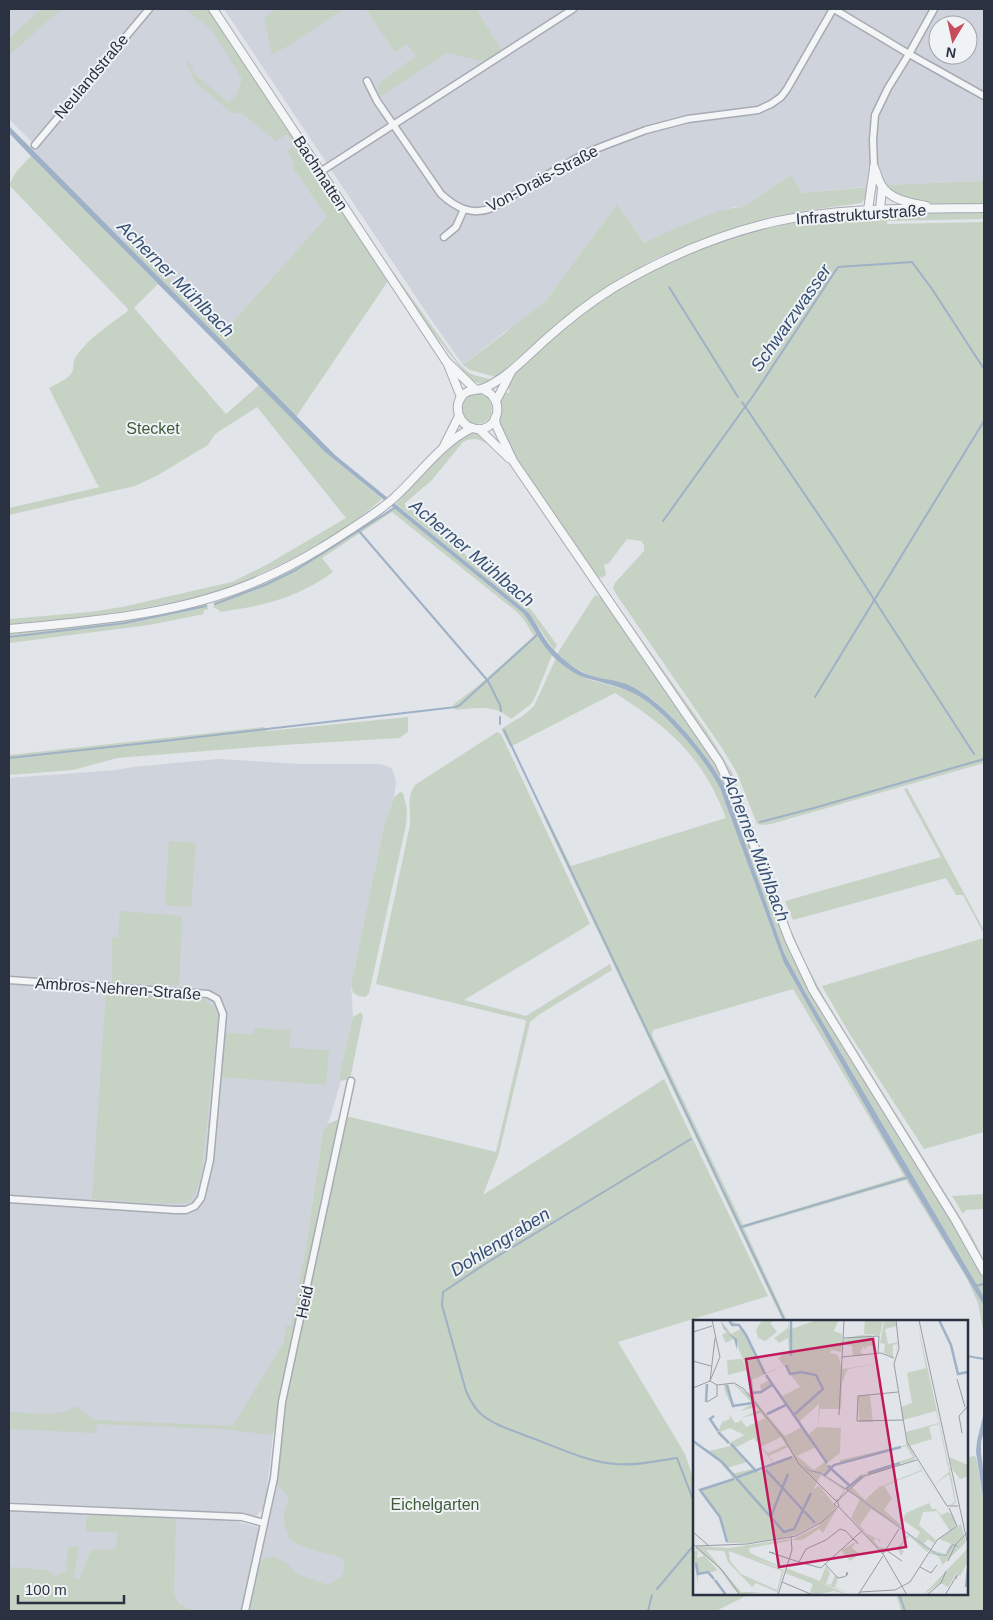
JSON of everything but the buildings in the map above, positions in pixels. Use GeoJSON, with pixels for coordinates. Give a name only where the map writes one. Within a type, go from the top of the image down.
{"type":"FeatureCollection","features":[{"type":"Feature","properties":{"kind":"street","name":"Neulandstraße"},"geometry":{"type":"LineString","coordinates":[[34,144],[149,9]]}},
{"type":"Feature","properties":{"kind":"street","name":"Bachmatten"},"geometry":{"type":"LineString","coordinates":[[213,9],[446,360]]}},
{"type":"Feature","properties":{"kind":"street"},"geometry":{"type":"LineString","coordinates":[[320,172],[573,9]]}},
{"type":"Feature","properties":{"kind":"street","name":"Von-Drais-Straße"},"geometry":{"type":"LineString","coordinates":[[367,81],[377,101],[441,194],[451,203],[474,212],[492,208],[586,153],[646,130],[688,119],[758,110],[771,104],[781,97],[787,89],[833,9],[984,96]]}},
{"type":"Feature","properties":{"kind":"street"},"geometry":{"type":"LineString","coordinates":[[868,210],[874,167],[873,140],[875,115],[888,88],[934,9]]}},
{"type":"Feature","properties":{"kind":"street"},"geometry":{"type":"LineString","coordinates":[[874,167],[882,188],[880,210]]}},
{"type":"Feature","properties":{"kind":"street"},"geometry":{"type":"LineString","coordinates":[[882,188],[894,197],[934,209]]}},
{"type":"Feature","properties":{"kind":"street","name":"Infrastrukturstraße"},"geometry":{"type":"LineString","coordinates":[[512,370],[555,332],[610,290],[670,258],[724,236],[772,223],[831,214],[868,210],[983,208]]}},
{"type":"Feature","properties":{"kind":"street","name":"Von-Drais-Straße"},"geometry":{"type":"LineString","coordinates":[[444,237],[456,227],[464,209]]}},
{"type":"Feature","properties":{"kind":"street"},"geometry":{"type":"LineString","coordinates":[[9,629],[144,613],[185,605],[264,579],[302,560],[338,538],[396,496],[443,448],[476,428],[489,425],[495,418],[498,410],[496,401],[491,394],[479,389],[446,360]]}},
{"type":"Feature","properties":{"kind":"street"},"geometry":{"type":"LineString","coordinates":[[446,360],[461,398]]}},
{"type":"Feature","properties":{"kind":"street"},"geometry":{"type":"LineString","coordinates":[[512,370],[479,389],[468,391],[461,398],[458,406],[459,416],[464,424],[476,428],[513,461]]}},
{"type":"Feature","properties":{"kind":"street"},"geometry":{"type":"LineString","coordinates":[[496,401],[512,370]]}},
{"type":"Feature","properties":{"kind":"street"},"geometry":{"type":"LineString","coordinates":[[443,448],[459,416]]}},
{"type":"Feature","properties":{"kind":"street"},"geometry":{"type":"LineString","coordinates":[[495,418],[499,432],[513,461],[719,762],[737,800],[789,939],[813,990],[956,1221],[984,1270]]}},
{"type":"Feature","properties":{"kind":"street","name":"Ambros-Nehren-Straße"},"geometry":{"type":"LineString","coordinates":[[9,980],[208,994],[217,999],[223,1014],[210,1160],[201,1198],[195,1206],[186,1210],[175,1210],[9,1199]]}},
{"type":"Feature","properties":{"kind":"street","name":"Heid"},"geometry":{"type":"LineString","coordinates":[[245,1611],[274,1478],[282,1402],[351,1081]]}},
{"type":"Feature","properties":{"kind":"street"},"geometry":{"type":"LineString","coordinates":[[9,1507],[242,1518],[264,1523]]}},
{"type":"Feature","properties":{"kind":"shaded area"},"geometry":{"type":"Polygon","coordinates":[[[9,9],[201,9],[219,26],[296,147],[328,217],[225,331],[130,242],[124,242],[30,147],[33,143],[9,119],[9,9]]]}},
{"type":"Feature","properties":{"kind":"shaded area"},"geometry":{"type":"Polygon","coordinates":[[[224,9],[983,9],[984,181],[885,185],[802,193],[791,175],[743,207],[734,207],[644,243],[617,204],[545,302],[463,365],[224,9]]]}},
{"type":"Feature","properties":{"kind":"shaded area"},"geometry":{"type":"Polygon","coordinates":[[[218,759],[302,764],[380,764],[392,768],[396,781],[394,798],[384,826],[351,984],[353,1017],[339,1076],[341,1081],[328,1124],[323,1131],[306,1247],[273,1435],[265,1507],[256,1516],[239,1513],[9,1502],[9,778],[117,770],[218,759]]]}},
{"type":"Feature","properties":{"kind":"shaded area"},"geometry":{"type":"Polygon","coordinates":[[[277,1485],[363,1510],[336,1611],[9,1611],[9,1510],[233,1521],[267,1529],[277,1485]]]}},
{"type":"Feature","properties":{"kind":"green space"},"geometry":{"type":"Polygon","coordinates":[[[41,9],[61,9],[9,55],[9,39],[41,9]]]}},
{"type":"Feature","properties":{"kind":"green space"},"geometry":{"type":"Polygon","coordinates":[[[186,9],[208,9],[388,281],[296,417],[124,242],[130,242],[225,331],[327,217],[292,166],[294,161],[287,151],[295,145],[287,134],[276,141],[242,113],[232,113],[195,82],[185,60],[194,66],[191,71],[229,103],[237,94],[242,79],[212,30],[186,9]]]}},
{"type":"Feature","properties":{"kind":"green space"},"geometry":{"type":"Polygon","coordinates":[[[277,9],[343,9],[288,46],[272,54],[264,18],[277,9]]]}},
{"type":"Feature","properties":{"kind":"green space"},"geometry":{"type":"Polygon","coordinates":[[[366,9],[476,9],[502,51],[483,61],[447,53],[381,96],[378,92],[380,83],[416,56],[407,44],[395,52],[366,9]]]}},
{"type":"Feature","properties":{"kind":"green space","name":"Stecket"},"geometry":{"type":"Polygon","coordinates":[[[31,156],[158,284],[134,308],[226,414],[259,385],[325,452],[382,499],[354,521],[325,540],[294,558],[238,585],[182,600],[125,611],[9,625],[9,619],[90,612],[122,607],[232,582],[268,564],[346,518],[257,407],[215,434],[208,445],[158,475],[135,486],[9,515],[9,508],[100,487],[49,388],[70,375],[75,359],[82,349],[100,332],[127,312],[128,309],[9,185],[16,172],[31,156]]]}},
{"type":"Feature","properties":{"kind":"green space"},"geometry":{"type":"Polygon","coordinates":[[[791,175],[802,193],[869,187],[865,199],[861,203],[777,217],[704,239],[657,258],[587,300],[496,377],[470,370],[463,365],[545,302],[617,204],[644,243],[707,215],[743,207],[791,175]]]}},
{"type":"Feature","properties":{"kind":"green space"},"geometry":{"type":"Polygon","coordinates":[[[984,181],[984,204],[934,204],[901,197],[894,194],[885,185],[984,181]]]}},
{"type":"Feature","properties":{"kind":"green space"},"geometry":{"type":"Polygon","coordinates":[[[984,211],[984,219],[887,221],[887,224],[984,222],[984,763],[771,824],[757,824],[737,773],[722,748],[613,588],[615,583],[644,551],[644,545],[641,541],[627,539],[609,563],[604,565],[606,574],[604,577],[597,578],[524,472],[502,432],[498,421],[501,414],[501,397],[503,392],[509,393],[510,390],[505,388],[529,360],[547,343],[598,303],[662,265],[716,243],[773,227],[829,218],[984,211]]]}},
{"type":"Feature","properties":{"kind":"green space"},"geometry":{"type":"Polygon","coordinates":[[[391,269],[464,369],[471,374],[491,380],[481,384],[470,380],[428,326],[390,271],[391,269]]]}},
{"type":"Feature","properties":{"kind":"green space"},"geometry":{"type":"Polygon","coordinates":[[[477,394],[488,398],[492,409],[488,420],[477,424],[466,420],[462,409],[466,398],[477,394]]]}},
{"type":"Feature","properties":{"kind":"green space"},"geometry":{"type":"Polygon","coordinates":[[[469,432],[479,433],[502,457],[489,445],[479,440],[474,439],[463,442],[432,480],[404,504],[522,601],[533,612],[557,645],[554,650],[529,613],[396,504],[446,450],[469,432]]]}},
{"type":"Feature","properties":{"kind":"green space"},"geometry":{"type":"Polygon","coordinates":[[[393,507],[523,613],[552,655],[531,704],[511,719],[505,714],[492,709],[456,710],[453,705],[479,685],[534,636],[517,612],[392,512],[322,558],[333,572],[320,581],[266,604],[220,612],[213,607],[215,602],[251,589],[301,564],[393,507]]]}},
{"type":"Feature","properties":{"kind":"green space"},"geometry":{"type":"Polygon","coordinates":[[[607,591],[706,730],[732,772],[791,930],[805,962],[825,999],[972,1236],[984,1260],[984,1265],[948,1202],[822,1000],[802,963],[733,782],[716,751],[607,591]]]}},
{"type":"Feature","properties":{"kind":"green space"},"geometry":{"type":"Polygon","coordinates":[[[595,595],[601,597],[705,745],[732,793],[788,948],[811,993],[962,1236],[984,1277],[984,1297],[784,953],[725,787],[708,760],[671,716],[644,693],[631,686],[585,673],[573,667],[557,654],[595,595]]]}},
{"type":"Feature","properties":{"kind":"green space"},"geometry":{"type":"Polygon","coordinates":[[[207,603],[208,609],[203,611],[204,614],[149,625],[9,643],[9,633],[146,617],[207,603]]]}},
{"type":"Feature","properties":{"kind":"green space"},"geometry":{"type":"Polygon","coordinates":[[[556,658],[580,676],[615,686],[635,694],[646,701],[659,711],[695,749],[720,788],[784,963],[888,1146],[984,1306],[984,1335],[978,1303],[966,1277],[906,1180],[744,1228],[787,1320],[783,1320],[543,816],[546,815],[571,866],[726,818],[707,778],[682,745],[652,718],[615,693],[510,747],[501,729],[524,715],[534,706],[556,658]],[[793,989],[653,1030],[652,1035],[743,1225],[904,1176],[793,989]]]}},
{"type":"Feature","properties":{"kind":"green space"},"geometry":{"type":"Polygon","coordinates":[[[408,717],[408,732],[399,738],[117,758],[73,770],[9,775],[9,755],[264,727],[267,731],[408,717]]]}},
{"type":"Feature","properties":{"kind":"green space","name":"Eichelgarten"},"geometry":{"type":"Polygon","coordinates":[[[497,732],[501,734],[590,924],[464,1000],[526,1016],[610,964],[612,970],[530,1022],[499,1153],[483,1195],[664,1079],[768,1296],[618,1342],[685,1454],[693,1478],[693,1595],[748,1595],[716,1611],[250,1611],[260,1564],[264,1558],[274,1557],[286,1562],[296,1574],[328,1585],[342,1576],[345,1564],[342,1558],[304,1547],[290,1540],[284,1520],[288,1499],[287,1495],[277,1485],[277,1414],[273,1435],[223,1429],[97,1424],[96,1433],[9,1429],[9,1412],[52,1414],[75,1406],[95,1420],[233,1426],[284,1342],[286,1326],[291,1326],[306,1247],[323,1131],[328,1124],[346,1116],[496,1152],[525,1020],[376,984],[410,825],[410,799],[415,785],[497,732]]]}},
{"type":"Feature","properties":{"kind":"green space"},"geometry":{"type":"Polygon","coordinates":[[[907,788],[984,930],[984,934],[963,895],[956,895],[946,878],[793,920],[785,901],[941,857],[904,789],[907,788]]]}},
{"type":"Feature","properties":{"kind":"green space"},"geometry":{"type":"Polygon","coordinates":[[[400,792],[403,793],[407,810],[406,825],[369,993],[365,997],[359,996],[353,993],[351,984],[384,826],[394,798],[400,792]]]}},
{"type":"Feature","properties":{"kind":"green space"},"geometry":{"type":"Polygon","coordinates":[[[169,841],[196,843],[191,907],[165,905],[169,841]]]}},
{"type":"Feature","properties":{"kind":"green space"},"geometry":{"type":"Polygon","coordinates":[[[120,911],[182,916],[179,986],[112,983],[112,937],[118,938],[120,911]]]}},
{"type":"Feature","properties":{"kind":"green space"},"geometry":{"type":"Polygon","coordinates":[[[984,938],[984,1132],[924,1149],[849,1033],[822,986],[984,938]]]}},
{"type":"Feature","properties":{"kind":"green space"},"geometry":{"type":"Polygon","coordinates":[[[106,991],[204,999],[212,1006],[218,1016],[202,1169],[199,1183],[187,1203],[163,1204],[92,1199],[106,991]]]}},
{"type":"Feature","properties":{"kind":"green space"},"geometry":{"type":"Polygon","coordinates":[[[361,1012],[363,1016],[350,1079],[341,1081],[339,1076],[353,1017],[361,1012]]]}},
{"type":"Feature","properties":{"kind":"green space"},"geometry":{"type":"Polygon","coordinates":[[[255,1028],[291,1030],[289,1048],[329,1050],[326,1085],[221,1077],[225,1033],[253,1034],[255,1028]]]}},
{"type":"Feature","properties":{"kind":"green space"},"geometry":{"type":"Polygon","coordinates":[[[984,1194],[984,1209],[966,1210],[963,1214],[952,1196],[984,1194]]]}},
{"type":"Feature","properties":{"kind":"green space"},"geometry":{"type":"Polygon","coordinates":[[[976,1457],[984,1504],[984,1611],[901,1611],[896,1595],[968,1595],[968,1458],[976,1457]]]}},
{"type":"Feature","properties":{"kind":"green space"},"geometry":{"type":"Polygon","coordinates":[[[89,1514],[176,1519],[174,1594],[179,1604],[194,1611],[9,1611],[9,1567],[48,1570],[54,1576],[66,1572],[68,1547],[79,1547],[74,1577],[79,1580],[91,1550],[115,1549],[118,1533],[86,1531],[86,1519],[89,1514]]]}},
{"type":"Feature","properties":{"kind":"water"},"geometry":{"type":"Polygon","coordinates":[[[9,126],[335,455],[529,613],[549,644],[568,663],[591,676],[626,684],[646,695],[672,717],[697,745],[725,787],[784,953],[984,1297],[984,1306],[888,1146],[784,963],[720,788],[705,763],[683,736],[658,711],[635,694],[622,688],[580,676],[570,670],[550,654],[523,613],[325,452],[31,156],[9,133],[9,126]]]}},
{"type":"Feature","properties":{"kind":"water"},"geometry":{"type":"Polygon","coordinates":[[[984,1412],[981,1452],[984,1477],[984,1504],[976,1452],[984,1412]]]}},
{"type":"Feature","properties":{"kind":"waterway","name":"Schwarzwasser"},"geometry":{"type":"LineString","coordinates":[[663,521],[755,393],[838,267],[912,262],[932,289],[984,369]]}},
{"type":"Feature","properties":{"kind":"waterway"},"geometry":{"type":"LineString","coordinates":[[669,287],[738,397]]}},
{"type":"Feature","properties":{"kind":"waterway"},"geometry":{"type":"LineString","coordinates":[[742,402],[833,536],[974,754]]}},
{"type":"Feature","properties":{"kind":"waterway"},"geometry":{"type":"LineString","coordinates":[[815,697],[984,421]]}},
{"type":"Feature","properties":{"kind":"waterway"},"geometry":{"type":"LineString","coordinates":[[215,604],[265,585],[296,570],[396,507]]}},
{"type":"Feature","properties":{"kind":"waterway"},"geometry":{"type":"LineString","coordinates":[[359,531],[488,681],[501,711]]}},
{"type":"Feature","properties":{"kind":"waterway"},"geometry":{"type":"LineString","coordinates":[[9,637],[125,623],[206,606]]}},
{"type":"Feature","properties":{"kind":"waterway"},"geometry":{"type":"LineString","coordinates":[[9,758],[456,707],[538,634]]}},
{"type":"Feature","properties":{"kind":"waterway"},"geometry":{"type":"LineString","coordinates":[[500,717],[500,724]]}},
{"type":"Feature","properties":{"kind":"waterway"},"geometry":{"type":"LineString","coordinates":[[504,730],[785,1320]]}},
{"type":"Feature","properties":{"kind":"waterway","name":"Acherner Mühlbach"},"geometry":{"type":"LineString","coordinates":[[760,822],[984,759]]}},
{"type":"Feature","properties":{"kind":"waterway","name":"Dohlengraben"},"geometry":{"type":"LineString","coordinates":[[691,1139],[488,1262],[443,1292],[442,1305],[466,1391],[472,1404],[481,1414],[505,1428],[573,1454],[605,1463],[646,1463],[677,1458],[693,1499]]}},
{"type":"Feature","properties":{"kind":"waterway"},"geometry":{"type":"LineString","coordinates":[[741,1227],[909,1177]]}},
{"type":"Feature","properties":{"kind":"waterway"},"geometry":{"type":"LineString","coordinates":[[975,1286],[984,1284]]}},
{"type":"Feature","properties":{"kind":"waterway"},"geometry":{"type":"LineString","coordinates":[[968,1356],[984,1359]]}},
{"type":"Feature","properties":{"kind":"waterway","name":"Dohlengraben"},"geometry":{"type":"LineString","coordinates":[[657,1589],[693,1546]]}},
{"type":"Feature","properties":{"kind":"waterway","name":"Dohlengraben"},"geometry":{"type":"LineString","coordinates":[[648,1611],[652,1595]]}},
{"type":"Feature","properties":{"kind":"waterway"},"geometry":{"type":"LineString","coordinates":[[899,1595],[905,1611]]}}]}
